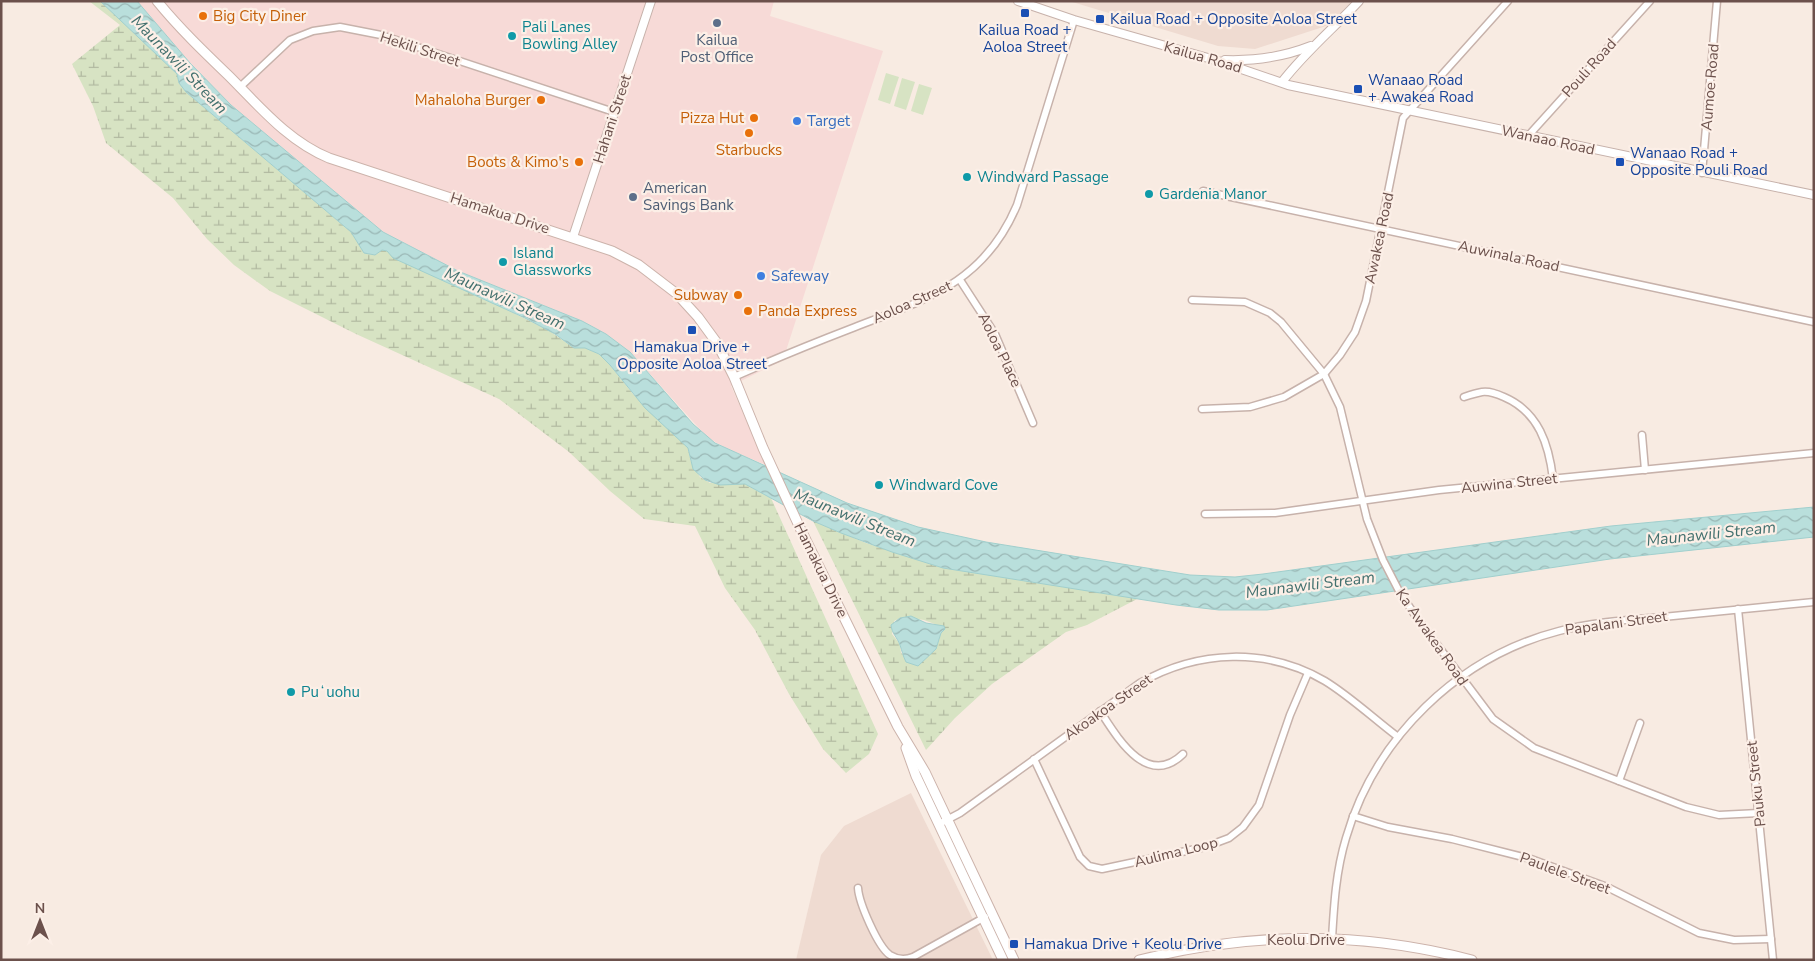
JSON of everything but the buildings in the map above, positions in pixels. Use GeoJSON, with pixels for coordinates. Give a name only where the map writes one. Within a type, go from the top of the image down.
{"type":"FeatureCollection","features":[{"type":"Feature","properties":{"kind":"main road","name":"Hamakua Drive"},"geometry":{"type":"LineString","coordinates":[[158,1],[178,26],[292,138],[316,153],[574,237],[626,258],[665,284],[688,305],[708,329],[734,376],[763,448],[800,528],[898,726],[916,776],[943,822],[988,916],[1014,960]]}},
{"type":"Feature","properties":{"kind":"main road","name":"Hamakua Drive"},"geometry":{"type":"LineString","coordinates":[[988,916],[1003,960]]}},
{"type":"Feature","properties":{"kind":"main road","name":"Keolu Drive"},"geometry":{"type":"LineString","coordinates":[[1139,960],[1237,942],[1332,938],[1408,946],[1472,960]]}},
{"type":"Feature","properties":{"kind":"street","name":"Hahani Street"},"geometry":{"type":"LineString","coordinates":[[574,237],[651,1]]}},
{"type":"Feature","properties":{"kind":"street","name":"Kailua Road"},"geometry":{"type":"LineString","coordinates":[[1018,1],[1074,20],[1215,60],[1282,82]]}},
{"type":"Feature","properties":{"kind":"street"},"geometry":{"type":"LineString","coordinates":[[1282,82],[1300,59],[1320,42],[1359,1]]}},
{"type":"Feature","properties":{"kind":"street","name":"Awakea Road"},"geometry":{"type":"LineString","coordinates":[[1202,409],[1234,408],[1264,404],[1302,389],[1324,374],[1350,341],[1359,322],[1382,229],[1403,118],[1508,1]]}},
{"type":"Feature","properties":{"kind":"street","name":"Pouli Road"},"geometry":{"type":"LineString","coordinates":[[1528,136],[1650,1]]}},
{"type":"Feature","properties":{"kind":"street","name":"Aumoe Road"},"geometry":{"type":"LineString","coordinates":[[1702,173],[1717,1]]}},
{"type":"Feature","properties":{"kind":"street","name":"Aoloa Street"},"geometry":{"type":"LineString","coordinates":[[734,376],[928,298],[960,280],[991,251],[1012,217],[1074,20]]}},
{"type":"Feature","properties":{"kind":"street","name":"Hekili Street"},"geometry":{"type":"LineString","coordinates":[[240,87],[290,40],[313,31],[340,27],[381,35],[614,112]]}},
{"type":"Feature","properties":{"kind":"street"},"geometry":{"type":"LineString","coordinates":[[1215,60],[1249,61],[1285,55],[1320,42]]}},
{"type":"Feature","properties":{"kind":"street","name":"Wanaao Road"},"geometry":{"type":"LineString","coordinates":[[1282,82],[1288,85],[1408,112],[1814,196]]}},
{"type":"Feature","properties":{"kind":"street","name":"Auwinala Road"},"geometry":{"type":"LineString","coordinates":[[1203,191],[1814,322]]}},
{"type":"Feature","properties":{"kind":"street","name":"Aoloa Place"},"geometry":{"type":"LineString","coordinates":[[960,280],[995,334],[1033,422]]}},
{"type":"Feature","properties":{"kind":"street","name":"Ka Awakea Road"},"geometry":{"type":"LineString","coordinates":[[1192,300],[1245,302],[1270,313],[1282,322],[1324,374],[1340,407],[1361,500],[1376,545],[1400,593],[1493,720],[1516,738],[1548,754],[1706,813],[1734,815],[1759,813]]}},
{"type":"Feature","properties":{"kind":"street"},"geometry":{"type":"LineString","coordinates":[[1464,397],[1483,392],[1492,393],[1512,401],[1522,408],[1543,435],[1550,456],[1553,479]]}},
{"type":"Feature","properties":{"kind":"street"},"geometry":{"type":"LineString","coordinates":[[1642,435],[1645,470]]}},
{"type":"Feature","properties":{"kind":"street","name":"Auwina Street"},"geometry":{"type":"LineString","coordinates":[[1205,514],[1275,513],[1439,490],[1814,454]]}},
{"type":"Feature","properties":{"kind":"street","name":"Papalani Street"},"geometry":{"type":"LineString","coordinates":[[1332,938],[1337,875],[1353,816],[1377,767],[1398,737],[1425,707],[1460,677],[1503,652],[1557,631],[1595,623],[1814,602]]}},
{"type":"Feature","properties":{"kind":"street","name":"Pauku Street"},"geometry":{"type":"LineString","coordinates":[[1738,609],[1773,960]]}},
{"type":"Feature","properties":{"kind":"street","name":"Akoakoa Street"},"geometry":{"type":"LineString","coordinates":[[943,822],[960,813],[1152,676],[1178,665],[1206,658],[1234,656],[1261,658],[1308,673],[1337,689],[1398,737]]}},
{"type":"Feature","properties":{"kind":"street","name":"Aulima Loop"},"geometry":{"type":"LineString","coordinates":[[1034,759],[1080,857],[1089,866],[1106,868],[1214,845],[1237,833],[1255,813],[1290,715],[1308,673]]}},
{"type":"Feature","properties":{"kind":"street"},"geometry":{"type":"LineString","coordinates":[[1100,712],[1126,748],[1138,758],[1150,764],[1163,766],[1174,762],[1183,754]]}},
{"type":"Feature","properties":{"kind":"street"},"geometry":{"type":"LineString","coordinates":[[1619,781],[1640,723]]}},
{"type":"Feature","properties":{"kind":"street","name":"Paulele Street"},"geometry":{"type":"LineString","coordinates":[[1353,816],[1388,828],[1452,839],[1531,859],[1607,887],[1699,933],[1734,940],[1771,939]]}},
{"type":"Feature","properties":{"kind":"street"},"geometry":{"type":"LineString","coordinates":[[858,888],[861,905],[885,949],[892,956],[900,959],[913,957],[988,916]]}},
{"type":"Feature","properties":{"kind":"shaded area"},"geometry":{"type":"Polygon","coordinates":[[[137,1],[774,1],[770,16],[883,51],[783,360],[731,386],[766,465],[725,448],[707,437],[630,352],[606,334],[582,321],[458,271],[383,232],[231,105],[190,63],[137,1]]]}},
{"type":"Feature","properties":{"kind":"shaded area"},"geometry":{"type":"Polygon","coordinates":[[[1069,1],[1352,1],[1329,25],[1255,49],[1218,46],[1069,1]]]}},
{"type":"Feature","properties":{"kind":"shaded area"},"geometry":{"type":"Polygon","coordinates":[[[911,793],[993,960],[796,960],[821,855],[844,826],[911,793]]]}},
{"type":"Feature","properties":{"kind":"green space"},"geometry":{"type":"Polygon","coordinates":[[[89,1],[100,1],[113,11],[177,74],[179,83],[186,92],[351,232],[364,253],[375,255],[382,250],[387,251],[548,330],[574,348],[585,348],[599,354],[633,394],[688,448],[691,462],[700,477],[710,483],[745,484],[771,498],[878,734],[869,754],[846,773],[823,749],[789,694],[755,630],[725,588],[695,526],[644,519],[610,491],[569,452],[499,399],[356,334],[270,291],[234,265],[207,239],[173,198],[106,143],[93,106],[72,64],[120,25],[89,1]]]}},
{"type":"Feature","properties":{"kind":"green space"},"geometry":{"type":"Polygon","coordinates":[[[886,73],[899,77],[890,104],[878,100],[886,73]]]}},
{"type":"Feature","properties":{"kind":"green space"},"geometry":{"type":"Polygon","coordinates":[[[902,78],[915,82],[906,110],[894,106],[902,78]]]}},
{"type":"Feature","properties":{"kind":"green space"},"geometry":{"type":"Polygon","coordinates":[[[919,84],[932,88],[923,115],[911,111],[919,84]]]}},
{"type":"Feature","properties":{"kind":"green space"},"geometry":{"type":"Polygon","coordinates":[[[813,521],[866,543],[943,568],[1139,598],[1087,625],[1066,632],[992,684],[955,718],[926,750],[813,521]],[[903,617],[894,621],[892,634],[900,644],[901,653],[918,666],[935,649],[940,639],[940,626],[924,620],[903,617]]]}},
{"type":"Feature","properties":{"kind":"water","name":"Maunawili Stream"},"geometry":{"type":"Polygon","coordinates":[[[100,1],[137,1],[190,63],[231,105],[383,232],[458,271],[582,321],[606,334],[630,352],[693,424],[715,443],[847,503],[918,527],[986,542],[1190,575],[1235,577],[1611,526],[1814,507],[1814,537],[1610,559],[1267,610],[1219,610],[1176,605],[943,568],[841,533],[813,521],[745,484],[720,485],[705,480],[693,469],[688,448],[645,408],[599,354],[585,348],[574,348],[555,334],[525,318],[393,258],[387,251],[382,250],[375,255],[364,253],[351,232],[186,92],[179,83],[177,74],[100,1]]]}},
{"type":"Feature","properties":{"kind":"water"},"geometry":{"type":"Polygon","coordinates":[[[911,616],[926,623],[944,626],[945,629],[941,633],[936,649],[918,666],[906,662],[891,625],[900,618],[911,616]]]}},
{"type":"Feature","properties":{"kind":"place","name":"Kailua Road + Aoloa Street"},"geometry":{"type":"Point","coordinates":[1025,13]}},
{"type":"Feature","properties":{"kind":"place","name":"Big City Diner"},"geometry":{"type":"Point","coordinates":[203,16]}},
{"type":"Feature","properties":{"kind":"place","name":"Kailua Road + Opposite Aoloa Street"},"geometry":{"type":"Point","coordinates":[1100,19]}},
{"type":"Feature","properties":{"kind":"place","name":"Kailua Post Office"},"geometry":{"type":"Point","coordinates":[717,23]}},
{"type":"Feature","properties":{"kind":"place","name":"Pali Lanes Bowling Alley"},"geometry":{"type":"Point","coordinates":[512,36]}},
{"type":"Feature","properties":{"kind":"place","name":"Wanaao Road + Awakea Road"},"geometry":{"type":"Point","coordinates":[1358,89]}},
{"type":"Feature","properties":{"kind":"place","name":"Mahaloha Burger"},"geometry":{"type":"Point","coordinates":[541,100]}},
{"type":"Feature","properties":{"kind":"place","name":"Pizza Hut"},"geometry":{"type":"Point","coordinates":[754,118]}},
{"type":"Feature","properties":{"kind":"place","name":"Target"},"geometry":{"type":"Point","coordinates":[797,121]}},
{"type":"Feature","properties":{"kind":"place","name":"Starbucks"},"geometry":{"type":"Point","coordinates":[749,133]}},
{"type":"Feature","properties":{"kind":"place","name":"Boots & Kimo's"},"geometry":{"type":"Point","coordinates":[579,162]}},
{"type":"Feature","properties":{"kind":"place","name":"Wanaao Road + Opposite Pouli Road"},"geometry":{"type":"Point","coordinates":[1620,162]}},
{"type":"Feature","properties":{"kind":"place","name":"Windward Passage"},"geometry":{"type":"Point","coordinates":[967,177]}},
{"type":"Feature","properties":{"kind":"place","name":"Gardenia Manor"},"geometry":{"type":"Point","coordinates":[1149,194]}},
{"type":"Feature","properties":{"kind":"place","name":"American Savings Bank"},"geometry":{"type":"Point","coordinates":[633,197]}},
{"type":"Feature","properties":{"kind":"place","name":"Island Glassworks"},"geometry":{"type":"Point","coordinates":[503,262]}},
{"type":"Feature","properties":{"kind":"place","name":"Safeway"},"geometry":{"type":"Point","coordinates":[761,276]}},
{"type":"Feature","properties":{"kind":"place","name":"Subway"},"geometry":{"type":"Point","coordinates":[738,295]}},
{"type":"Feature","properties":{"kind":"place","name":"Panda Express"},"geometry":{"type":"Point","coordinates":[748,311]}},
{"type":"Feature","properties":{"kind":"place","name":"Hamakua Drive + Opposite Aoloa Street"},"geometry":{"type":"Point","coordinates":[692,330]}},
{"type":"Feature","properties":{"kind":"place","name":"Windward Cove"},"geometry":{"type":"Point","coordinates":[879,485]}},
{"type":"Feature","properties":{"kind":"place","name":"Puʻuohu"},"geometry":{"type":"Point","coordinates":[291,692]}},
{"type":"Feature","properties":{"kind":"place","name":"Hamakua Drive + Keolu Drive"},"geometry":{"type":"Point","coordinates":[1014,944]}}]}
